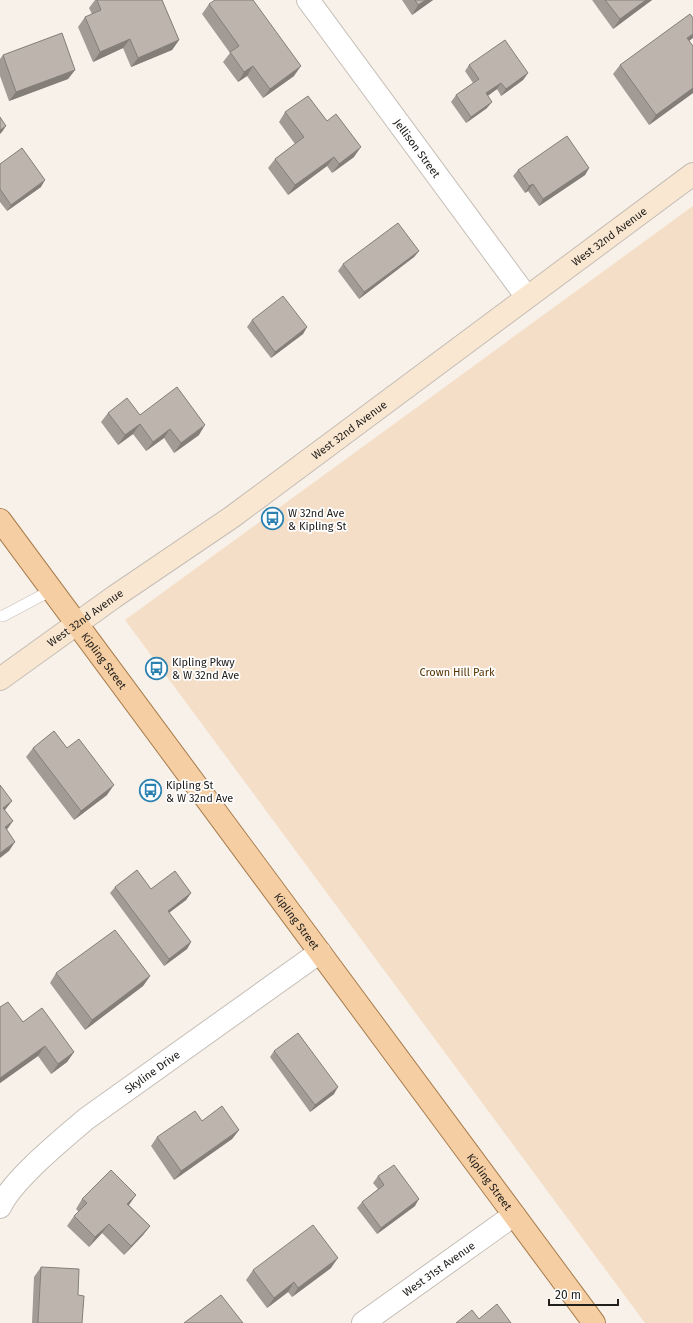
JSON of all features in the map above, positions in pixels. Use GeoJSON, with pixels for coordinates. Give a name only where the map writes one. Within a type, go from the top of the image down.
{"type":"FeatureCollection","features":[{"type":"Feature","properties":{"kind":"main road","name":"Kipling Street"},"geometry":{"type":"LineString","coordinates":[[0,520],[594,1323]]}},
{"type":"Feature","properties":{"kind":"street","name":"Jellison Street"},"geometry":{"type":"LineString","coordinates":[[308,0],[526,296]]}},
{"type":"Feature","properties":{"kind":"street","name":"West 32nd Avenue"},"geometry":{"type":"LineString","coordinates":[[0,679],[77,623],[232,516],[526,296],[693,174]]}},
{"type":"Feature","properties":{"kind":"street","name":"Skyline Drive"},"geometry":{"type":"LineString","coordinates":[[0,1207],[4,1199],[31,1170],[86,1119],[320,952]]}},
{"type":"Feature","properties":{"kind":"street","name":"West 31st Avenue"},"geometry":{"type":"LineString","coordinates":[[363,1323],[514,1215]]}},
{"type":"Feature","properties":{"kind":"lane"},"geometry":{"type":"LineString","coordinates":[[0,616],[3,616],[52,590]]}},
{"type":"Feature","properties":{"kind":"green space","name":"Crown Hill Park"},"geometry":{"type":"Polygon","coordinates":[[[693,206],[693,1323],[645,1323],[125,620],[693,206]]]}},
{"type":"Feature","properties":{"kind":"building"},"geometry":{"type":"Polygon","coordinates":[[[97,0],[162,0],[179,40],[138,58],[130,39],[100,52],[85,17],[101,10],[97,0]]]}},
{"type":"Feature","properties":{"kind":"building"},"geometry":{"type":"Polygon","coordinates":[[[215,0],[253,0],[301,66],[270,89],[253,66],[244,72],[230,52],[239,46],[209,4],[215,0]]]}},
{"type":"Feature","properties":{"kind":"building"},"geometry":{"type":"Polygon","coordinates":[[[415,0],[426,0],[418,5],[415,0]]]}},
{"type":"Feature","properties":{"kind":"building"},"geometry":{"type":"Polygon","coordinates":[[[605,0],[646,0],[620,19],[605,0]]]}},
{"type":"Feature","properties":{"kind":"building"},"geometry":{"type":"Polygon","coordinates":[[[690,14],[693,18],[693,34],[687,38],[693,46],[693,88],[656,115],[620,65],[690,14]]]}},
{"type":"Feature","properties":{"kind":"building"},"geometry":{"type":"Polygon","coordinates":[[[62,33],[75,70],[16,92],[3,55],[62,33]]]}},
{"type":"Feature","properties":{"kind":"building"},"geometry":{"type":"Polygon","coordinates":[[[505,40],[528,73],[506,89],[501,83],[486,93],[492,102],[471,117],[456,95],[479,79],[469,65],[505,40]]]}},
{"type":"Feature","properties":{"kind":"building"},"geometry":{"type":"Polygon","coordinates":[[[308,96],[327,121],[336,114],[361,147],[339,164],[334,157],[295,185],[275,159],[304,137],[285,112],[308,96]]]}},
{"type":"Feature","properties":{"kind":"building"},"geometry":{"type":"Polygon","coordinates":[[[0,117],[6,126],[0,130],[0,117]]]}},
{"type":"Feature","properties":{"kind":"building"},"geometry":{"type":"Polygon","coordinates":[[[567,136],[589,168],[543,199],[533,184],[529,186],[518,170],[567,136]]]}},
{"type":"Feature","properties":{"kind":"building"},"geometry":{"type":"Polygon","coordinates":[[[22,148],[45,180],[11,205],[0,189],[0,164],[22,148]]]}},
{"type":"Feature","properties":{"kind":"building"},"geometry":{"type":"Polygon","coordinates":[[[398,223],[419,251],[364,292],[343,264],[398,223]]]}},
{"type":"Feature","properties":{"kind":"building"},"geometry":{"type":"Polygon","coordinates":[[[283,296],[307,327],[275,352],[252,320],[283,296]]]}},
{"type":"Feature","properties":{"kind":"building"},"geometry":{"type":"Polygon","coordinates":[[[177,387],[205,425],[181,443],[170,429],[153,442],[140,424],[125,435],[108,413],[127,398],[140,415],[177,387]]]}},
{"type":"Feature","properties":{"kind":"building"},"geometry":{"type":"Polygon","coordinates":[[[54,731],[67,748],[79,739],[114,785],[81,811],[33,748],[54,731]]]}},
{"type":"Feature","properties":{"kind":"building"},"geometry":{"type":"Polygon","coordinates":[[[0,785],[12,801],[3,808],[13,821],[5,827],[15,842],[0,853],[0,785]]]}},
{"type":"Feature","properties":{"kind":"building"},"geometry":{"type":"Polygon","coordinates":[[[137,870],[151,889],[175,871],[191,893],[168,911],[191,942],[169,959],[115,887],[137,870]]]}},
{"type":"Feature","properties":{"kind":"building"},"geometry":{"type":"Polygon","coordinates":[[[115,930],[150,976],[92,1020],[56,973],[115,930]]]}},
{"type":"Feature","properties":{"kind":"building"},"geometry":{"type":"Polygon","coordinates":[[[8,1002],[23,1022],[42,1008],[74,1052],[58,1064],[45,1046],[0,1078],[0,1007],[8,1002]]]}},
{"type":"Feature","properties":{"kind":"building"},"geometry":{"type":"Polygon","coordinates":[[[298,1033],[338,1087],[315,1105],[274,1051],[298,1033]]]}},
{"type":"Feature","properties":{"kind":"building"},"geometry":{"type":"Polygon","coordinates":[[[222,1106],[239,1130],[181,1171],[157,1137],[195,1111],[202,1121],[222,1106]]]}},
{"type":"Feature","properties":{"kind":"building"},"geometry":{"type":"Polygon","coordinates":[[[394,1165],[419,1199],[381,1228],[362,1202],[384,1185],[378,1176],[394,1165]]]}},
{"type":"Feature","properties":{"kind":"building"},"geometry":{"type":"Polygon","coordinates":[[[111,1170],[136,1195],[127,1204],[150,1226],[131,1246],[109,1224],[95,1237],[74,1216],[87,1203],[82,1199],[111,1170]]]}},
{"type":"Feature","properties":{"kind":"building"},"geometry":{"type":"Polygon","coordinates":[[[313,1225],[338,1258],[298,1288],[294,1282],[274,1298],[253,1270],[313,1225]]]}},
{"type":"Feature","properties":{"kind":"building"},"geometry":{"type":"Polygon","coordinates":[[[41,1267],[79,1269],[78,1295],[84,1296],[82,1323],[38,1323],[41,1267]]]}},
{"type":"Feature","properties":{"kind":"building"},"geometry":{"type":"Polygon","coordinates":[[[221,1295],[243,1323],[184,1323],[221,1295]]]}},
{"type":"Feature","properties":{"kind":"building"},"geometry":{"type":"Polygon","coordinates":[[[497,1304],[511,1323],[456,1323],[472,1310],[479,1319],[497,1304]]]}},
{"type":"Feature","properties":{"kind":"place","name":"W 32nd Ave & Kipling St"},"geometry":{"type":"Point","coordinates":[272,519]}},
{"type":"Feature","properties":{"kind":"place","name":"Kipling Pkwy & W 32nd Ave"},"geometry":{"type":"Point","coordinates":[157,668]}},
{"type":"Feature","properties":{"kind":"place","name":"Kipling St & W 32nd Ave"},"geometry":{"type":"Point","coordinates":[150,791]}}]}
